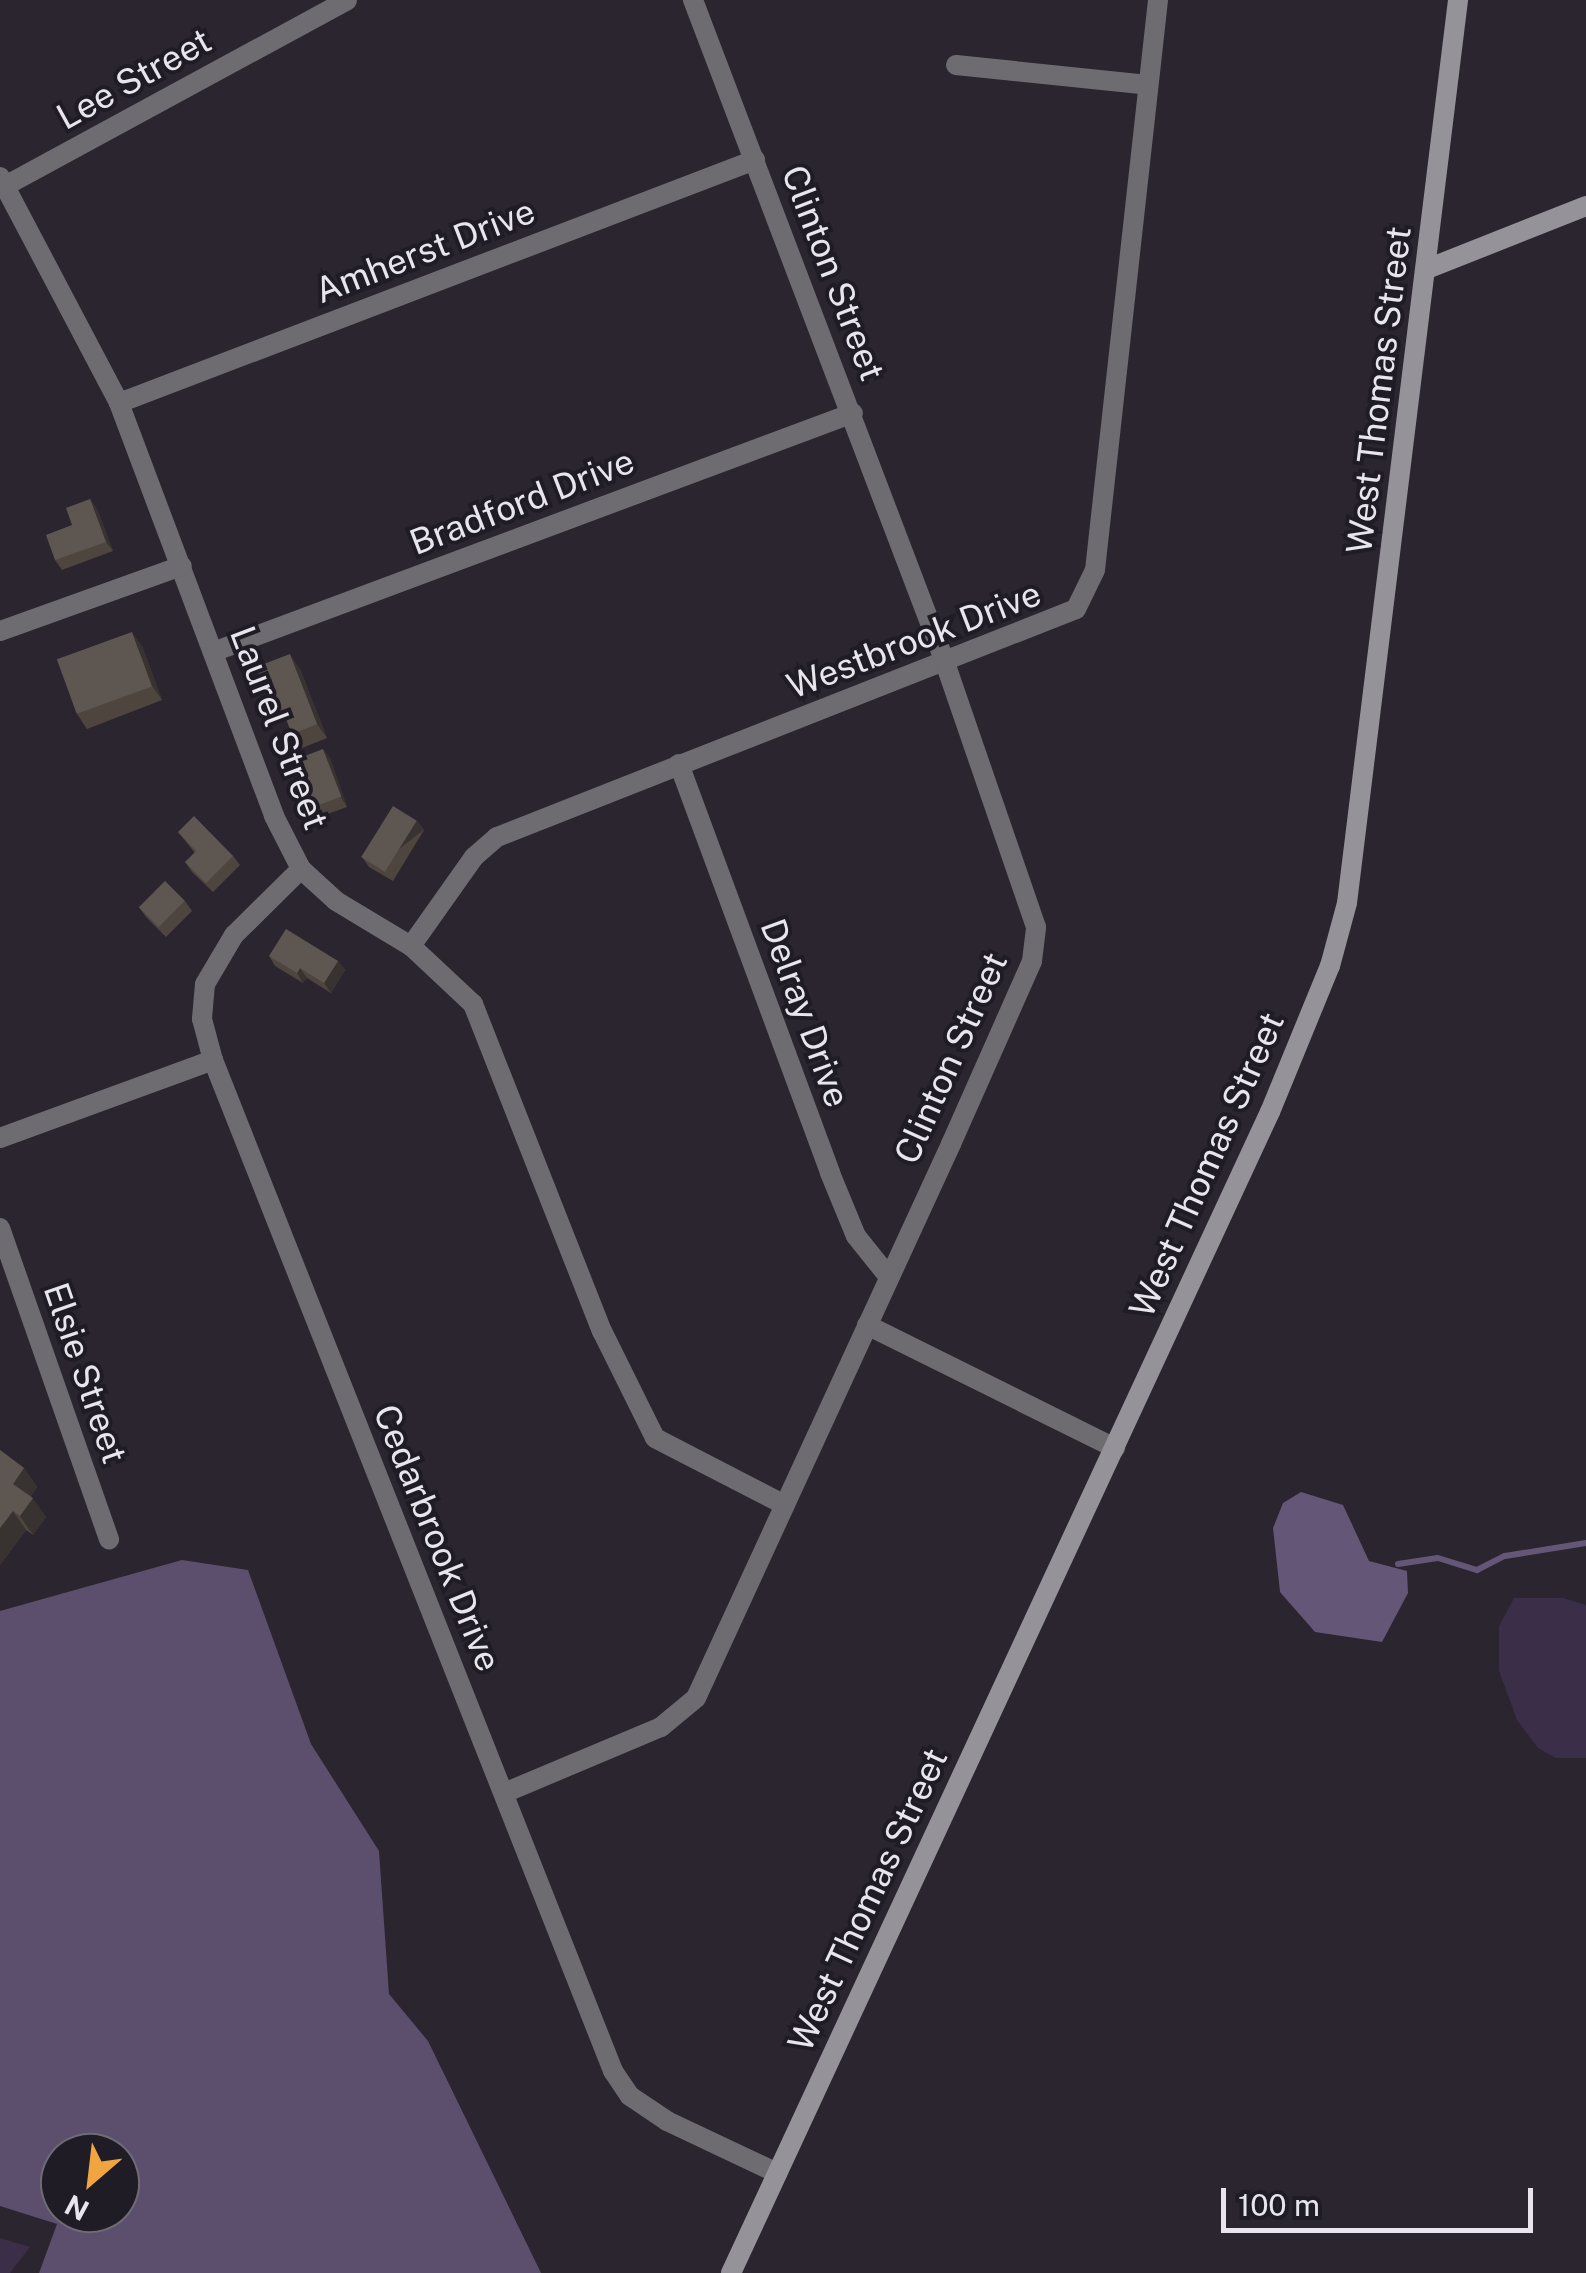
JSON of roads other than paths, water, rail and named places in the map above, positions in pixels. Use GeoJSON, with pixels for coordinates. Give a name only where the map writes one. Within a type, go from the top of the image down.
{"type":"FeatureCollection","features":[{"type":"Feature","properties":{"kind":"street","name":"Lee Street"},"geometry":{"type":"LineString","coordinates":[[3,181],[346,0]]}},
{"type":"Feature","properties":{"kind":"street","name":"Clinton Street"},"geometry":{"type":"LineString","coordinates":[[504,1794],[660,1727],[696,1698],[1032,961],[1036,928],[946,664],[693,0]]}},
{"type":"Feature","properties":{"kind":"street","name":"Westbrook Drive"},"geometry":{"type":"LineString","coordinates":[[411,946],[474,857],[497,836],[1060,620],[1088,591],[1158,0]]}},
{"type":"Feature","properties":{"kind":"street","name":"West Thomas Street"},"geometry":{"type":"LineString","coordinates":[[731,2273],[1270,1112],[1330,966],[1347,903],[1428,269],[1458,0]]}},
{"type":"Feature","properties":{"kind":"street"},"geometry":{"type":"LineString","coordinates":[[956,65],[1148,85]]}},
{"type":"Feature","properties":{"kind":"street","name":"Amherst Drive"},"geometry":{"type":"LineString","coordinates":[[119,403],[755,160]]}},
{"type":"Feature","properties":{"kind":"street","name":"Laurel Street"},"geometry":{"type":"LineString","coordinates":[[3,181],[119,403],[274,816],[301,869],[336,901],[411,946],[452,979],[484,1027],[638,1412],[677,1454],[785,1505]]}},
{"type":"Feature","properties":{"kind":"street"},"geometry":{"type":"LineString","coordinates":[[1428,269],[1586,206]]}},
{"type":"Feature","properties":{"kind":"street","name":"Bradford Drive"},"geometry":{"type":"LineString","coordinates":[[214,652],[853,413]]}},
{"type":"Feature","properties":{"kind":"street"},"geometry":{"type":"LineString","coordinates":[[0,631],[182,566]]}},
{"type":"Feature","properties":{"kind":"street","name":"Delray Drive"},"geometry":{"type":"LineString","coordinates":[[679,764],[843,1204],[869,1257],[888,1276]]}},
{"type":"Feature","properties":{"kind":"street","name":"Cedarbrook Drive"},"geometry":{"type":"LineString","coordinates":[[301,869],[234,935],[205,984],[202,1019],[213,1060],[613,2071],[630,2096],[667,2122],[777,2173]]}},
{"type":"Feature","properties":{"kind":"street"},"geometry":{"type":"LineString","coordinates":[[0,1138],[213,1060]]}},
{"type":"Feature","properties":{"kind":"street","name":"Elsie Street"},"geometry":{"type":"LineString","coordinates":[[0,1228],[110,1539]]}},
{"type":"Feature","properties":{"kind":"street"},"geometry":{"type":"LineString","coordinates":[[867,1326],[1115,1448]]}},
{"type":"Feature","properties":{"kind":"waterway"},"geometry":{"type":"LineString","coordinates":[[1398,1564],[1438,1558],[1477,1570],[1505,1556],[1586,1543]]}}]}
